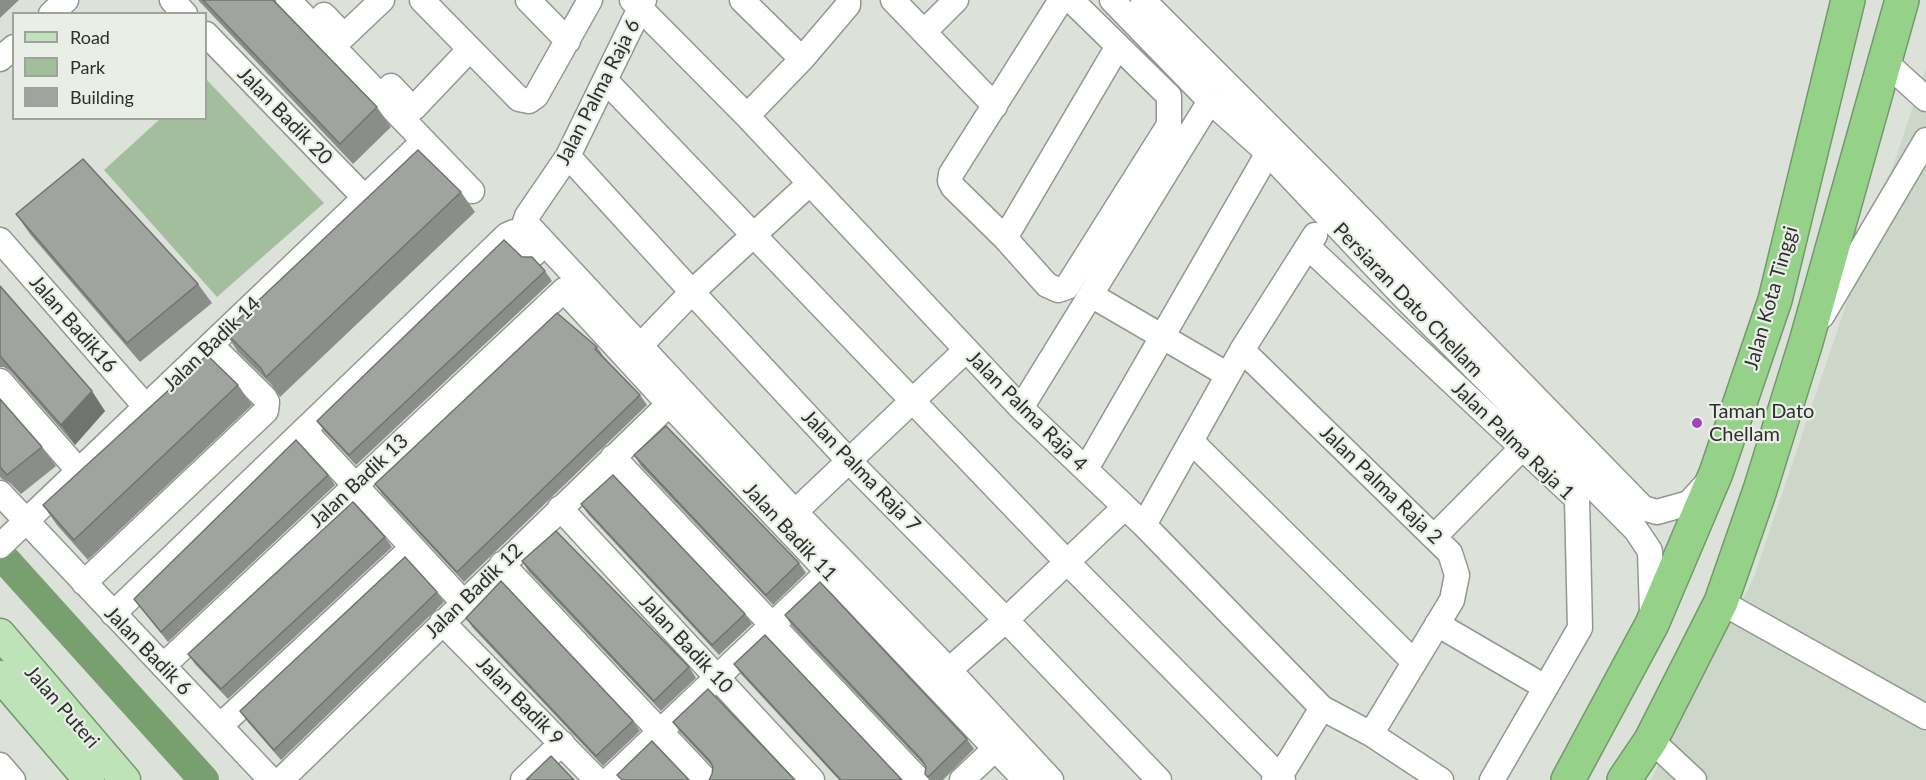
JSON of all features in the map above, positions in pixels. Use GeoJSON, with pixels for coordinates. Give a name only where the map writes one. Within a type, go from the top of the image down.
{"type":"FeatureCollection","features":[{"type":"Feature","properties":{"kind":"highway","name":"Jalan Kota Tinggi"},"geometry":{"type":"LineString","coordinates":[[1568,780],[1652,624],[1716,473],[1775,300],[1848,0]]}},
{"type":"Feature","properties":{"kind":"highway"},"geometry":{"type":"LineString","coordinates":[[1624,780],[1651,740],[1721,602],[1760,490],[1806,342],[1883,60],[1902,0]]}},
{"type":"Feature","properties":{"kind":"main road","name":"Jalan Puteri"},"geometry":{"type":"LineString","coordinates":[[0,634],[125,780]]}},
{"type":"Feature","properties":{"kind":"main road","name":"Jalan Puteri"},"geometry":{"type":"LineString","coordinates":[[0,676],[89,780]]}},
{"type":"Feature","properties":{"kind":"street"},"geometry":{"type":"LineString","coordinates":[[53,12],[66,0]]}},
{"type":"Feature","properties":{"kind":"street"},"geometry":{"type":"LineString","coordinates":[[288,0],[472,191]]}},
{"type":"Feature","properties":{"kind":"street"},"geometry":{"type":"LineString","coordinates":[[309,0],[414,108],[470,49]]}},
{"type":"Feature","properties":{"kind":"street"},"geometry":{"type":"LineString","coordinates":[[344,36],[382,0]]}},
{"type":"Feature","properties":{"kind":"street"},"geometry":{"type":"LineString","coordinates":[[423,0],[519,99],[529,101],[536,96],[591,0]]}},
{"type":"Feature","properties":{"kind":"street"},"geometry":{"type":"LineString","coordinates":[[528,0],[568,40]]}},
{"type":"Feature","properties":{"kind":"street"},"geometry":{"type":"LineString","coordinates":[[742,0],[802,58]]}},
{"type":"Feature","properties":{"kind":"street"},"geometry":{"type":"LineString","coordinates":[[747,116],[802,58],[848,5],[848,0]]}},
{"type":"Feature","properties":{"kind":"street"},"geometry":{"type":"LineString","coordinates":[[893,0],[995,106]]}},
{"type":"Feature","properties":{"kind":"street"},"geometry":{"type":"LineString","coordinates":[[924,32],[956,0]]}},
{"type":"Feature","properties":{"kind":"street"},"geometry":{"type":"LineString","coordinates":[[1060,0],[951,174],[950,182],[1047,285],[1058,290],[1067,287],[1169,125],[1169,96],[1071,0]]}},
{"type":"Feature","properties":{"kind":"street","name":"Persiaran Dato Chellam"},"geometry":{"type":"LineString","coordinates":[[1112,0],[1210,101],[1334,208],[1643,508],[1657,512],[1689,503],[1716,473]]}},
{"type":"Feature","properties":{"kind":"street","name":"Persiaran Dato Chellam"},"geometry":{"type":"LineString","coordinates":[[1143,0],[1334,208],[1636,530],[1650,551],[1652,624]]}},
{"type":"Feature","properties":{"kind":"street","name":"Jalan Palma Raja 6"},"geometry":{"type":"LineString","coordinates":[[639,3],[568,156],[525,222],[641,345]]}},
{"type":"Feature","properties":{"kind":"street","name":"Jalan Palma Raja 4"},"geometry":{"type":"LineString","coordinates":[[639,3],[1021,408],[1144,525],[1322,708],[1371,734],[1441,780]]}},
{"type":"Feature","properties":{"kind":"street","name":"Jalan Badik 20"},"geometry":{"type":"LineString","coordinates":[[207,35],[365,198]]}},
{"type":"Feature","properties":{"kind":"street"},"geometry":{"type":"LineString","coordinates":[[1005,238],[1118,46]]}},
{"type":"Feature","properties":{"kind":"street"},"geometry":{"type":"LineString","coordinates":[[0,59],[12,49]]}},
{"type":"Feature","properties":{"kind":"street"},"geometry":{"type":"LineString","coordinates":[[1883,60],[1926,99]]}},
{"type":"Feature","properties":{"kind":"street"},"geometry":{"type":"LineString","coordinates":[[605,80],[1067,562],[1279,779],[1322,708]]}},
{"type":"Feature","properties":{"kind":"street"},"geometry":{"type":"LineString","coordinates":[[1021,408],[1210,101]]}},
{"type":"Feature","properties":{"kind":"street"},"geometry":{"type":"LineString","coordinates":[[1806,342],[1926,140]]}},
{"type":"Feature","properties":{"kind":"street","name":"Jalan Badik 14"},"geometry":{"type":"LineString","coordinates":[[13,534],[424,141]]}},
{"type":"Feature","properties":{"kind":"street"},"geometry":{"type":"LineString","coordinates":[[1086,470],[1268,153]]}},
{"type":"Feature","properties":{"kind":"street","name":"Jalan Palma Raja 7"},"geometry":{"type":"LineString","coordinates":[[568,156],[849,460],[1159,780]]}},
{"type":"Feature","properties":{"kind":"street"},"geometry":{"type":"LineString","coordinates":[[810,183],[692,292],[641,345],[795,512],[949,670],[1050,780]]}},
{"type":"Feature","properties":{"kind":"street"},"geometry":{"type":"LineString","coordinates":[[1144,525],[1242,350],[1334,208]]}},
{"type":"Feature","properties":{"kind":"street","name":"Jalan Badik 11"},"geometry":{"type":"LineString","coordinates":[[113,614],[507,235],[514,232],[560,293],[669,404],[1025,780]]}},
{"type":"Feature","properties":{"kind":"street","name":"Jalan Badik16"},"geometry":{"type":"LineString","coordinates":[[0,240],[146,407]]}},
{"type":"Feature","properties":{"kind":"street","name":"Jalan Palma Raja 1"},"geometry":{"type":"LineString","coordinates":[[1308,247],[1577,499],[1580,628],[1492,780]]}},
{"type":"Feature","properties":{"kind":"street","name":"Jalan Badik 13"},"geometry":{"type":"LineString","coordinates":[[163,666],[560,293]]}},
{"type":"Feature","properties":{"kind":"street"},"geometry":{"type":"LineString","coordinates":[[1091,295],[1228,375]]}},
{"type":"Feature","properties":{"kind":"street"},"geometry":{"type":"LineString","coordinates":[[84,583],[266,411],[268,406],[264,397],[211,345]]}},
{"type":"Feature","properties":{"kind":"street"},"geometry":{"type":"LineString","coordinates":[[795,512],[966,350]]}},
{"type":"Feature","properties":{"kind":"street","name":"Jalan Palma Raja 2"},"geometry":{"type":"LineString","coordinates":[[1242,350],[1450,553],[1457,575],[1452,600],[1371,734]]}},
{"type":"Feature","properties":{"kind":"street"},"geometry":{"type":"LineString","coordinates":[[0,381],[79,471]]}},
{"type":"Feature","properties":{"kind":"street","name":"Jalan Badik 12"},"geometry":{"type":"LineString","coordinates":[[281,780],[669,404]]}},
{"type":"Feature","properties":{"kind":"street"},"geometry":{"type":"LineString","coordinates":[[304,430],[463,602]]}},
{"type":"Feature","properties":{"kind":"street"},"geometry":{"type":"LineString","coordinates":[[1191,441],[1414,662]]}},
{"type":"Feature","properties":{"kind":"street"},"geometry":{"type":"LineString","coordinates":[[1434,537],[1523,447]]}},
{"type":"Feature","properties":{"kind":"street"},"geometry":{"type":"LineString","coordinates":[[613,457],[919,780]]}},
{"type":"Feature","properties":{"kind":"street","name":"Jalan Badik 6"},"geometry":{"type":"LineString","coordinates":[[0,493],[13,534],[84,583],[271,780]]}},
{"type":"Feature","properties":{"kind":"street"},"geometry":{"type":"LineString","coordinates":[[949,670],[1006,620],[1125,507]]}},
{"type":"Feature","properties":{"kind":"street","name":"Jalan Badik 10"},"geometry":{"type":"LineString","coordinates":[[560,508],[812,780]]}},
{"type":"Feature","properties":{"kind":"street"},"geometry":{"type":"LineString","coordinates":[[220,726],[412,548]]}},
{"type":"Feature","properties":{"kind":"street"},"geometry":{"type":"LineString","coordinates":[[502,564],[706,780]]}},
{"type":"Feature","properties":{"kind":"street"},"geometry":{"type":"LineString","coordinates":[[609,780],[828,572]]}},
{"type":"Feature","properties":{"kind":"street"},"geometry":{"type":"LineString","coordinates":[[1721,602],[1926,717]]}},
{"type":"Feature","properties":{"kind":"street","name":"Jalan Badik 9"},"geometry":{"type":"LineString","coordinates":[[442,622],[597,780]]}},
{"type":"Feature","properties":{"kind":"street"},"geometry":{"type":"LineString","coordinates":[[1437,624],[1545,687]]}},
{"type":"Feature","properties":{"kind":"street"},"geometry":{"type":"LineString","coordinates":[[1651,740],[1694,780]]}},
{"type":"Feature","properties":{"kind":"street"},"geometry":{"type":"LineString","coordinates":[[522,780],[562,743]]}},
{"type":"Feature","properties":{"kind":"street"},"geometry":{"type":"LineString","coordinates":[[962,780],[995,749]]}},
{"type":"Feature","properties":{"kind":"street"},"geometry":{"type":"LineString","coordinates":[[0,765],[13,780]]}},
{"type":"Feature","properties":{"kind":"shaded area"},"geometry":{"type":"Polygon","coordinates":[[[1926,68],[1926,780],[1651,780],[1754,577],[1926,68]]]}},
{"type":"Feature","properties":{"kind":"green space"},"geometry":{"type":"Polygon","coordinates":[[[207,80],[324,203],[217,297],[104,170],[159,120],[207,120],[207,80]]]}},
{"type":"Feature","properties":{"kind":"building"},"geometry":{"type":"Polygon","coordinates":[[[203,0],[273,0],[377,107],[340,144],[203,0]]]}},
{"type":"Feature","properties":{"kind":"building"},"geometry":{"type":"Polygon","coordinates":[[[418,150],[461,192],[266,377],[261,368],[225,332],[418,150]]]}},
{"type":"Feature","properties":{"kind":"building"},"geometry":{"type":"Polygon","coordinates":[[[83,159],[198,284],[127,343],[16,214],[83,159]]]}},
{"type":"Feature","properties":{"kind":"building"},"geometry":{"type":"Polygon","coordinates":[[[504,240],[522,257],[532,257],[545,271],[349,455],[317,421],[504,240]]]}},
{"type":"Feature","properties":{"kind":"building"},"geometry":{"type":"Polygon","coordinates":[[[0,286],[92,391],[61,425],[0,356],[0,286]]]}},
{"type":"Feature","properties":{"kind":"building"},"geometry":{"type":"Polygon","coordinates":[[[557,313],[597,347],[595,349],[640,395],[457,572],[375,484],[557,313]]]}},
{"type":"Feature","properties":{"kind":"building"},"geometry":{"type":"Polygon","coordinates":[[[207,355],[238,385],[74,540],[43,505],[207,355]]]}},
{"type":"Feature","properties":{"kind":"building"},"geometry":{"type":"Polygon","coordinates":[[[0,399],[42,447],[7,475],[0,467],[0,399]]]}},
{"type":"Feature","properties":{"kind":"building"},"geometry":{"type":"Polygon","coordinates":[[[666,426],[799,563],[766,595],[634,455],[666,426]]]}},
{"type":"Feature","properties":{"kind":"building"},"geometry":{"type":"Polygon","coordinates":[[[296,440],[328,475],[161,632],[134,599],[296,440]]]}},
{"type":"Feature","properties":{"kind":"building"},"geometry":{"type":"Polygon","coordinates":[[[613,475],[745,614],[712,645],[581,504],[613,475]]]}},
{"type":"Feature","properties":{"kind":"building"},"geometry":{"type":"Polygon","coordinates":[[[353,502],[385,537],[221,689],[188,654],[353,502]]]}},
{"type":"Feature","properties":{"kind":"building"},"geometry":{"type":"Polygon","coordinates":[[[556,531],[689,667],[654,701],[522,561],[556,531]]]}},
{"type":"Feature","properties":{"kind":"building"},"geometry":{"type":"Polygon","coordinates":[[[405,557],[437,592],[274,750],[240,711],[405,557]]]}},
{"type":"Feature","properties":{"kind":"building"},"geometry":{"type":"Polygon","coordinates":[[[501,581],[633,721],[596,756],[466,618],[501,581]]]}},
{"type":"Feature","properties":{"kind":"building"},"geometry":{"type":"Polygon","coordinates":[[[820,582],[967,739],[928,777],[925,774],[926,767],[922,760],[785,615],[820,582]]]}},
{"type":"Feature","properties":{"kind":"building"},"geometry":{"type":"Polygon","coordinates":[[[765,635],[902,780],[841,780],[734,664],[765,635]]]}},
{"type":"Feature","properties":{"kind":"building"},"geometry":{"type":"Polygon","coordinates":[[[708,689],[795,780],[709,780],[713,767],[710,761],[673,722],[708,689]]]}},
{"type":"Feature","properties":{"kind":"building"},"geometry":{"type":"Polygon","coordinates":[[[652,741],[689,780],[622,780],[617,775],[652,741]]]}},
{"type":"Feature","properties":{"kind":"building"},"geometry":{"type":"Polygon","coordinates":[[[551,756],[574,780],[526,780],[551,756]]]}},
{"type":"Feature","properties":{"kind":"waterway"},"geometry":{"type":"LineString","coordinates":[[0,554],[204,780]]}},
{"type":"Feature","properties":{"kind":"place","name":"Taman Dato Chellam"},"geometry":{"type":"Point","coordinates":[1697,423]}}]}
